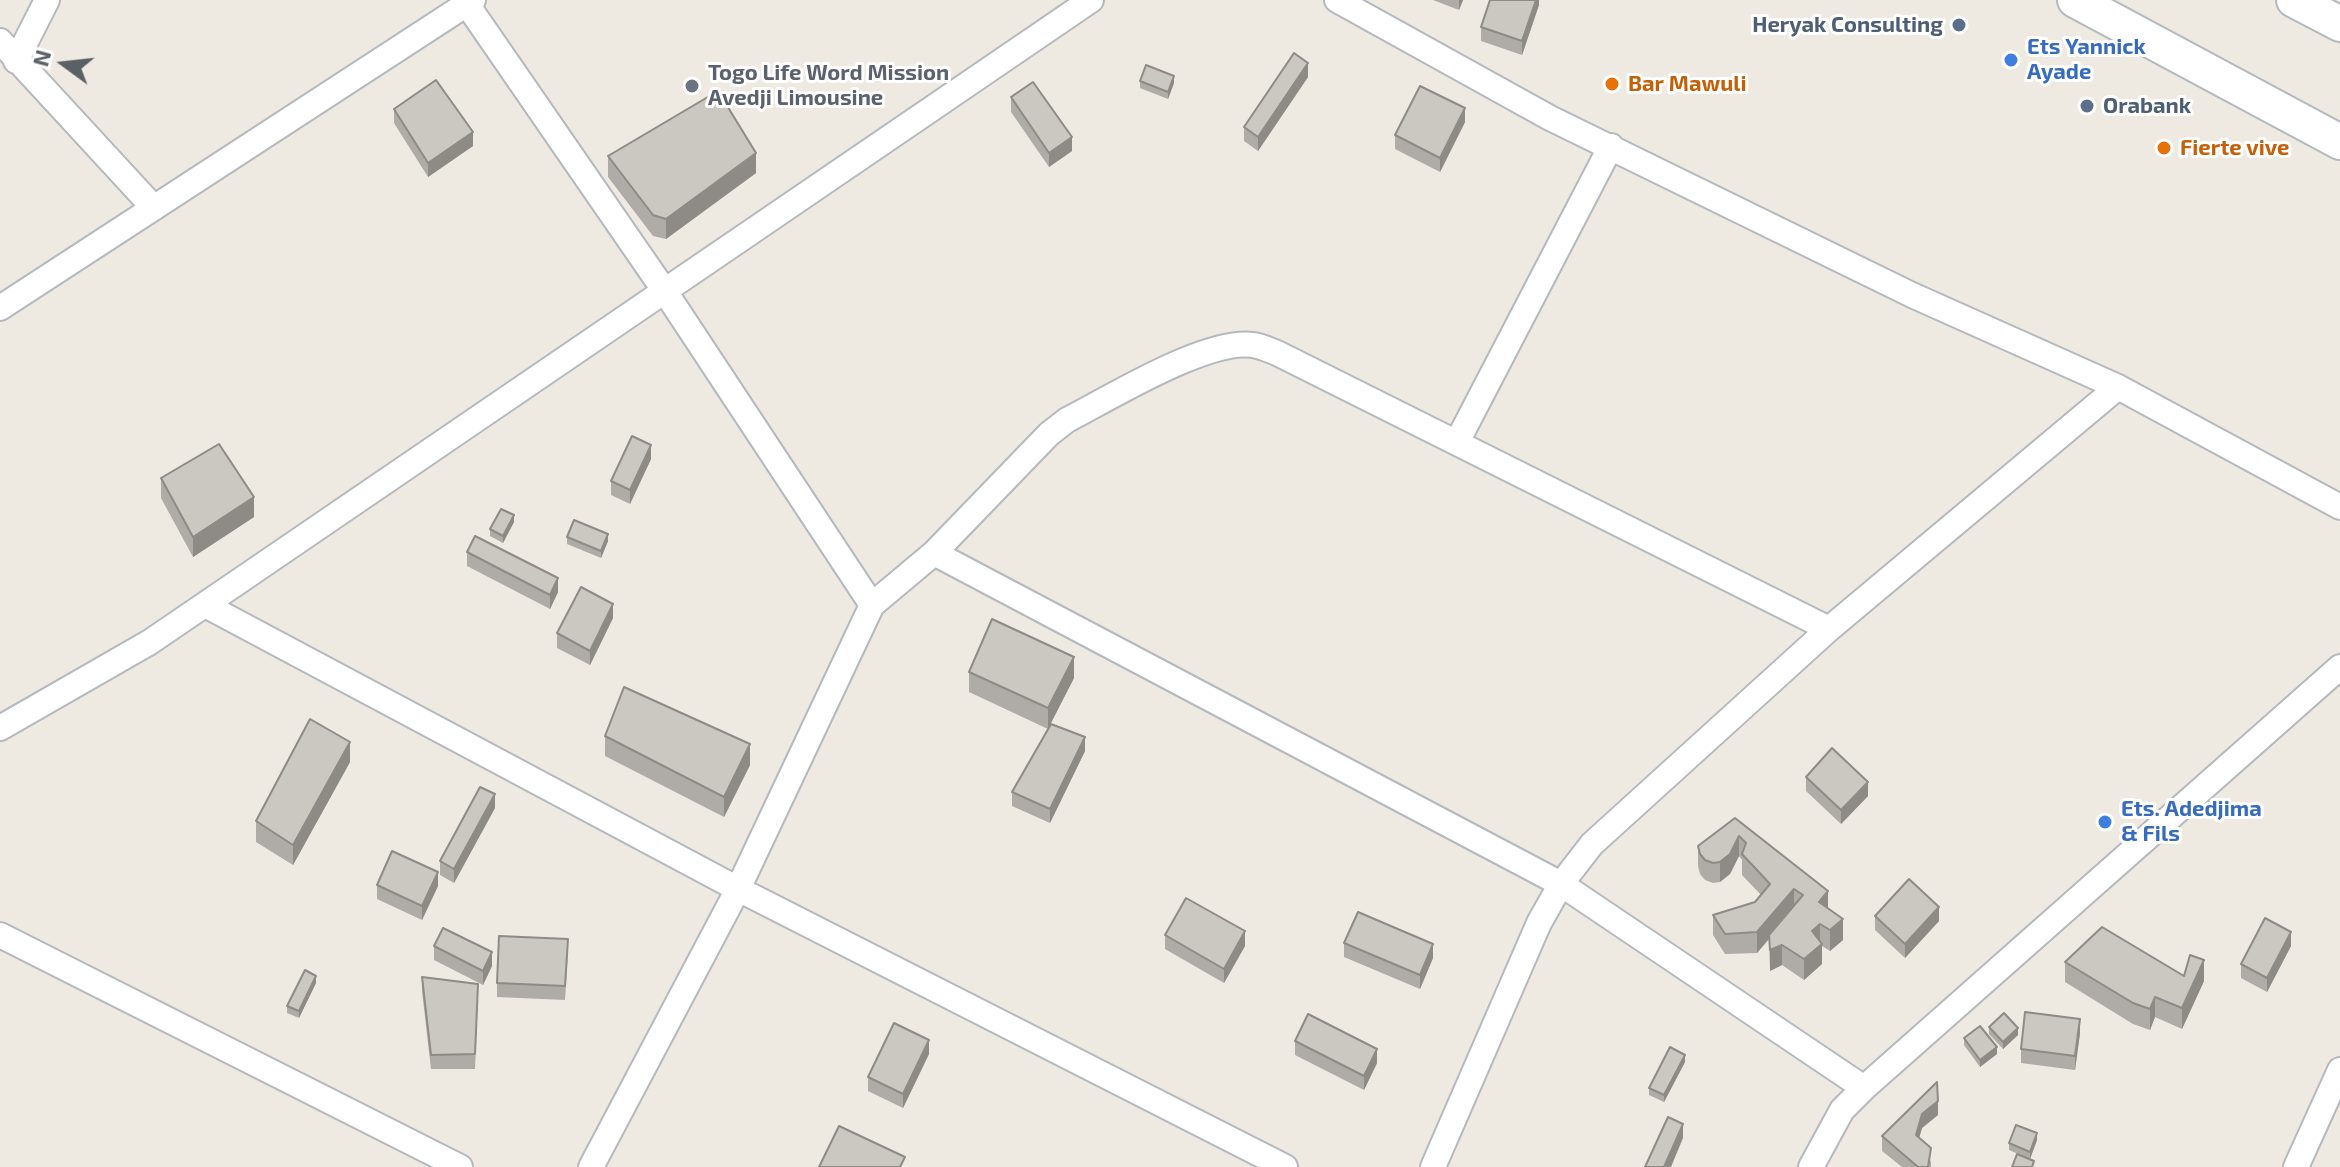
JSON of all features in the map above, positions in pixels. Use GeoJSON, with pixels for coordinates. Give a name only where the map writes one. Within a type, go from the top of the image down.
{"type":"FeatureCollection","features":[{"type":"Feature","properties":{"kind":"main road"},"geometry":{"type":"LineString","coordinates":[[2075,0],[2340,142]]}},
{"type":"Feature","properties":{"kind":"main road"},"geometry":{"type":"LineString","coordinates":[[2294,0],[2340,24]]}},
{"type":"Feature","properties":{"kind":"street"},"geometry":{"type":"LineString","coordinates":[[16,61],[47,0]]}},
{"type":"Feature","properties":{"kind":"street"},"geometry":{"type":"LineString","coordinates":[[0,728],[150,642],[1091,0]]}},
{"type":"Feature","properties":{"kind":"street"},"geometry":{"type":"LineString","coordinates":[[1337,0],[1550,118],[1912,295],[2118,387],[2340,507]]}},
{"type":"Feature","properties":{"kind":"street"},"geometry":{"type":"LineString","coordinates":[[0,308],[468,1],[872,605]]}},
{"type":"Feature","properties":{"kind":"street"},"geometry":{"type":"LineString","coordinates":[[0,41],[154,208]]}},
{"type":"Feature","properties":{"kind":"street"},"geometry":{"type":"LineString","coordinates":[[1457,442],[1611,146]]}},
{"type":"Feature","properties":{"kind":"street"},"geometry":{"type":"LineString","coordinates":[[591,1167],[738,889],[872,605],[934,553],[1030,452],[1067,420],[1190,357],[1229,346],[1253,345],[1277,353],[1829,629]]}},
{"type":"Feature","properties":{"kind":"street"},"geometry":{"type":"LineString","coordinates":[[1433,1167],[1539,923],[1561,884],[1592,844],[1829,629],[2118,387]]}},
{"type":"Feature","properties":{"kind":"street"},"geometry":{"type":"LineString","coordinates":[[934,553],[1561,884],[1864,1088]]}},
{"type":"Feature","properties":{"kind":"street"},"geometry":{"type":"LineString","coordinates":[[205,605],[738,889],[1285,1167]]}},
{"type":"Feature","properties":{"kind":"street"},"geometry":{"type":"LineString","coordinates":[[1811,1167],[1842,1110],[1864,1088],[2340,667]]}},
{"type":"Feature","properties":{"kind":"street"},"geometry":{"type":"LineString","coordinates":[[0,935],[460,1167]]}},
{"type":"Feature","properties":{"kind":"street"},"geometry":{"type":"LineString","coordinates":[[2306,1164],[2340,1070]]}},
{"type":"Feature","properties":{"kind":"building"},"geometry":{"type":"Polygon","coordinates":[[[1490,0],[1536,0],[1522,41],[1481,27],[1490,0]]]}},
{"type":"Feature","properties":{"kind":"building"},"geometry":{"type":"Polygon","coordinates":[[[1294,53],[1308,63],[1258,137],[1244,127],[1294,53]]]}},
{"type":"Feature","properties":{"kind":"building"},"geometry":{"type":"Polygon","coordinates":[[[1146,65],[1174,76],[1168,92],[1140,81],[1146,65]]]}},
{"type":"Feature","properties":{"kind":"building"},"geometry":{"type":"Polygon","coordinates":[[[436,80],[473,132],[428,163],[394,109],[436,80]]]}},
{"type":"Feature","properties":{"kind":"building"},"geometry":{"type":"Polygon","coordinates":[[[1033,82],[1072,137],[1049,153],[1011,97],[1033,82]]]}},
{"type":"Feature","properties":{"kind":"building"},"geometry":{"type":"Polygon","coordinates":[[[1420,86],[1465,108],[1440,158],[1395,135],[1420,86]]]}},
{"type":"Feature","properties":{"kind":"building"},"geometry":{"type":"Polygon","coordinates":[[[718,91],[756,153],[666,219],[653,215],[608,156],[718,91]]]}},
{"type":"Feature","properties":{"kind":"building"},"geometry":{"type":"Polygon","coordinates":[[[632,436],[651,445],[630,490],[611,481],[632,436]]]}},
{"type":"Feature","properties":{"kind":"building"},"geometry":{"type":"Polygon","coordinates":[[[219,444],[254,497],[193,537],[161,478],[219,444]]]}},
{"type":"Feature","properties":{"kind":"building"},"geometry":{"type":"Polygon","coordinates":[[[501,509],[514,515],[503,536],[490,529],[501,509]]]}},
{"type":"Feature","properties":{"kind":"building"},"geometry":{"type":"Polygon","coordinates":[[[574,520],[608,534],[601,551],[567,537],[574,520]]]}},
{"type":"Feature","properties":{"kind":"building"},"geometry":{"type":"Polygon","coordinates":[[[475,536],[558,578],[550,595],[467,552],[475,536]]]}},
{"type":"Feature","properties":{"kind":"building"},"geometry":{"type":"Polygon","coordinates":[[[581,587],[613,604],[590,651],[557,633],[581,587]]]}},
{"type":"Feature","properties":{"kind":"building"},"geometry":{"type":"Polygon","coordinates":[[[992,619],[1074,657],[1048,708],[969,672],[992,619]]]}},
{"type":"Feature","properties":{"kind":"building"},"geometry":{"type":"Polygon","coordinates":[[[624,687],[750,744],[724,797],[605,736],[624,687]]]}},
{"type":"Feature","properties":{"kind":"building"},"geometry":{"type":"Polygon","coordinates":[[[310,719],[350,742],[293,845],[256,821],[310,719]]]}},
{"type":"Feature","properties":{"kind":"building"},"geometry":{"type":"Polygon","coordinates":[[[1051,724],[1085,737],[1050,809],[1012,792],[1051,724]]]}},
{"type":"Feature","properties":{"kind":"building"},"geometry":{"type":"Polygon","coordinates":[[[1832,748],[1868,782],[1841,810],[1806,777],[1832,748]]]}},
{"type":"Feature","properties":{"kind":"building"},"geometry":{"type":"Polygon","coordinates":[[[480,787],[495,794],[454,869],[440,861],[480,787]]]}},
{"type":"Feature","properties":{"kind":"building"},"geometry":{"type":"Polygon","coordinates":[[[1735,818],[1828,891],[1819,902],[1843,919],[1830,930],[1820,924],[1812,931],[1822,944],[1804,959],[1782,945],[1770,950],[1769,935],[1803,895],[1794,889],[1757,932],[1725,934],[1713,915],[1755,902],[1770,884],[1742,854],[1746,843],[1739,836],[1730,854],[1720,862],[1705,860],[1700,854],[1698,846],[1735,818]]]}},
{"type":"Feature","properties":{"kind":"building"},"geometry":{"type":"Polygon","coordinates":[[[392,851],[438,872],[422,906],[377,885],[392,851]]]}},
{"type":"Feature","properties":{"kind":"building"},"geometry":{"type":"Polygon","coordinates":[[[1909,879],[1939,907],[1905,944],[1875,916],[1909,879]]]}},
{"type":"Feature","properties":{"kind":"building"},"geometry":{"type":"Polygon","coordinates":[[[1186,898],[1245,931],[1224,969],[1165,935],[1186,898]]]}},
{"type":"Feature","properties":{"kind":"building"},"geometry":{"type":"Polygon","coordinates":[[[1358,912],[1433,944],[1420,975],[1344,943],[1358,912]]]}},
{"type":"Feature","properties":{"kind":"building"},"geometry":{"type":"Polygon","coordinates":[[[2265,918],[2291,932],[2267,978],[2241,964],[2265,918]]]}},
{"type":"Feature","properties":{"kind":"building"},"geometry":{"type":"Polygon","coordinates":[[[2102,927],[2184,976],[2190,955],[2204,960],[2182,1008],[2155,997],[2150,1009],[2133,1003],[2065,962],[2102,927]]]}},
{"type":"Feature","properties":{"kind":"building"},"geometry":{"type":"Polygon","coordinates":[[[443,928],[492,952],[483,971],[434,946],[443,928]]]}},
{"type":"Feature","properties":{"kind":"building"},"geometry":{"type":"Polygon","coordinates":[[[499,936],[568,939],[565,986],[497,983],[499,936]]]}},
{"type":"Feature","properties":{"kind":"building"},"geometry":{"type":"Polygon","coordinates":[[[305,970],[316,976],[299,1011],[287,1006],[305,970]]]}},
{"type":"Feature","properties":{"kind":"building"},"geometry":{"type":"Polygon","coordinates":[[[422,977],[478,984],[475,1054],[431,1055],[422,977]]]}},
{"type":"Feature","properties":{"kind":"building"},"geometry":{"type":"Polygon","coordinates":[[[2025,1012],[2080,1019],[2075,1056],[2021,1049],[2025,1012]]]}},
{"type":"Feature","properties":{"kind":"building"},"geometry":{"type":"Polygon","coordinates":[[[2004,1013],[2018,1028],[2003,1042],[1989,1027],[2004,1013]]]}},
{"type":"Feature","properties":{"kind":"building"},"geometry":{"type":"Polygon","coordinates":[[[1308,1014],[1377,1049],[1364,1076],[1295,1041],[1308,1014]]]}},
{"type":"Feature","properties":{"kind":"building"},"geometry":{"type":"Polygon","coordinates":[[[894,1023],[929,1040],[903,1094],[868,1077],[894,1023]]]}},
{"type":"Feature","properties":{"kind":"building"},"geometry":{"type":"Polygon","coordinates":[[[1980,1026],[1997,1047],[1980,1060],[1964,1038],[1980,1026]]]}},
{"type":"Feature","properties":{"kind":"building"},"geometry":{"type":"Polygon","coordinates":[[[1670,1047],[1685,1055],[1664,1095],[1649,1088],[1670,1047]]]}},
{"type":"Feature","properties":{"kind":"building"},"geometry":{"type":"Polygon","coordinates":[[[1937,1082],[1938,1101],[1922,1114],[1916,1135],[1931,1148],[1928,1167],[1918,1167],[1882,1136],[1937,1082]]]}},
{"type":"Feature","properties":{"kind":"building"},"geometry":{"type":"Polygon","coordinates":[[[1668,1117],[1683,1124],[1664,1167],[1645,1167],[1668,1117]]]}},
{"type":"Feature","properties":{"kind":"building"},"geometry":{"type":"Polygon","coordinates":[[[2016,1125],[2037,1133],[2030,1152],[2009,1143],[2016,1125]]]}},
{"type":"Feature","properties":{"kind":"building"},"geometry":{"type":"Polygon","coordinates":[[[839,1126],[905,1157],[900,1167],[819,1167],[839,1126]]]}},
{"type":"Feature","properties":{"kind":"building"},"geometry":{"type":"Polygon","coordinates":[[[2017,1154],[2034,1161],[2032,1167],[2012,1167],[2017,1154]]]}},
{"type":"Feature","properties":{"kind":"place","name":"Heryak Consulting"},"geometry":{"type":"Point","coordinates":[1959,25]}},
{"type":"Feature","properties":{"kind":"place","name":"Ets Yannick Ayade"},"geometry":{"type":"Point","coordinates":[2011,60]}},
{"type":"Feature","properties":{"kind":"place","name":"Bar Mawuli"},"geometry":{"type":"Point","coordinates":[1612,84]}},
{"type":"Feature","properties":{"kind":"place","name":"Togo Life Word Mission Avedji Limousine"},"geometry":{"type":"Point","coordinates":[692,86]}},
{"type":"Feature","properties":{"kind":"place","name":"Orabank"},"geometry":{"type":"Point","coordinates":[2087,106]}},
{"type":"Feature","properties":{"kind":"place","name":"Fierte vive"},"geometry":{"type":"Point","coordinates":[2164,148]}},
{"type":"Feature","properties":{"kind":"place","name":"Ets. Adedjima & Fils"},"geometry":{"type":"Point","coordinates":[2105,822]}}]}
